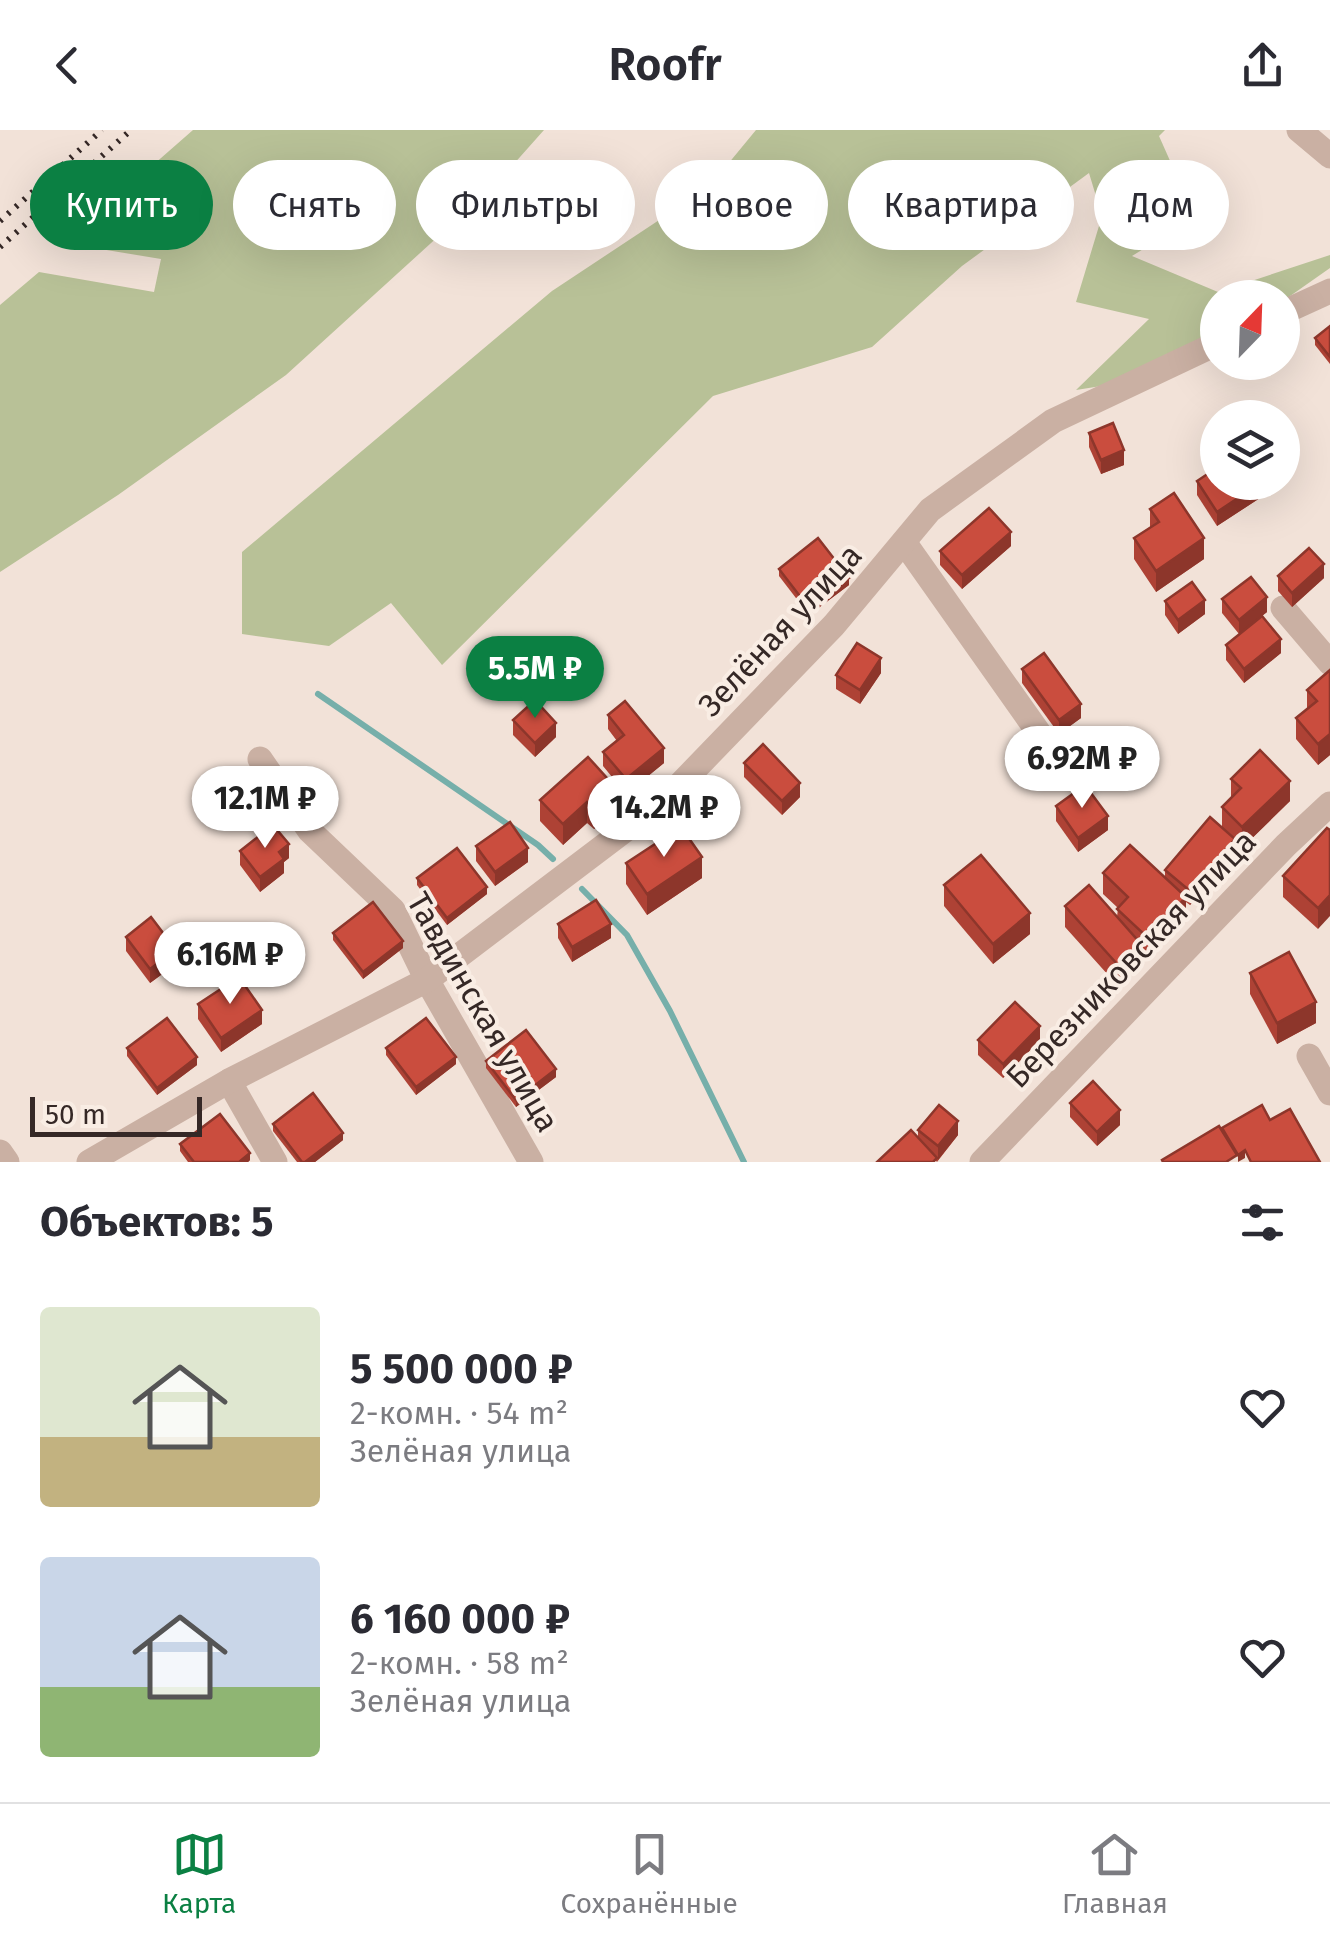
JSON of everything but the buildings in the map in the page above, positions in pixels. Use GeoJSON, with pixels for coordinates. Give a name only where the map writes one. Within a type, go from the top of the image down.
{"type":"FeatureCollection","features":[{"type":"Feature","properties":{"kind":"street"},"geometry":{"type":"LineString","coordinates":[[1299,130],[1330,156]]}},
{"type":"Feature","properties":{"kind":"street"},"geometry":{"type":"LineString","coordinates":[[1300,305],[1330,291]]}},
{"type":"Feature","properties":{"kind":"street","name":"Зелёная улица"},"geometry":{"type":"LineString","coordinates":[[89,1162],[229,1081],[428,980],[666,799],[834,625],[930,510],[1053,420],[1200,351]]}},
{"type":"Feature","properties":{"kind":"street"},"geometry":{"type":"LineString","coordinates":[[904,542],[1063,767]]}},
{"type":"Feature","properties":{"kind":"street"},"geometry":{"type":"LineString","coordinates":[[1283,608],[1330,663]]}},
{"type":"Feature","properties":{"kind":"street","name":"Тавдинская улица"},"geometry":{"type":"LineString","coordinates":[[260,759],[310,831],[393,910],[428,980],[532,1162]]}},
{"type":"Feature","properties":{"kind":"street","name":"Березниковская улица"},"geometry":{"type":"LineString","coordinates":[[982,1162],[1330,804]]}},
{"type":"Feature","properties":{"kind":"street"},"geometry":{"type":"LineString","coordinates":[[1309,1056],[1330,1092]]}},
{"type":"Feature","properties":{"kind":"street"},"geometry":{"type":"LineString","coordinates":[[229,1081],[275,1162]]}},
{"type":"Feature","properties":{"kind":"street"},"geometry":{"type":"LineString","coordinates":[[0,1152],[7,1162]]}},
{"type":"Feature","properties":{"kind":"green space"},"geometry":{"type":"Polygon","coordinates":[[[193,130],[544,130],[517,160],[416,160],[416,250],[423,250],[286,375],[118,495],[0,572],[0,305],[39,272],[154,292],[161,259],[106,250],[213,250],[213,160],[159,160],[193,130]]]}},
{"type":"Feature","properties":{"kind":"green space"},"geometry":{"type":"Polygon","coordinates":[[[756,130],[1165,130],[1159,136],[1170,160],[1094,160],[1094,190],[1089,173],[1074,184],[1074,160],[848,160],[848,250],[984,250],[872,347],[713,396],[442,665],[391,603],[329,646],[242,634],[242,552],[552,291],[614,250],[635,250],[635,236],[655,223],[655,250],[828,250],[828,160],[731,160],[756,130]]]}},
{"type":"Feature","properties":{"kind":"green space"},"geometry":{"type":"Polygon","coordinates":[[[1094,242],[1094,250],[1142,250],[1132,256],[1200,284],[1200,349],[1133,381],[1076,390],[1149,319],[1076,302],[1094,242]]]}},
{"type":"Feature","properties":{"kind":"green space"},"geometry":{"type":"Polygon","coordinates":[[[1330,255],[1330,268],[1300,289],[1300,280],[1254,280],[1330,255]]]}},
{"type":"Feature","properties":{"kind":"waterway"},"geometry":{"type":"LineString","coordinates":[[318,694],[553,859]]}},
{"type":"Feature","properties":{"kind":"waterway"},"geometry":{"type":"LineString","coordinates":[[582,889],[627,935],[670,1011],[744,1162]]}},
{"type":"Feature","properties":{"kind":"railway"},"geometry":{"type":"LineString","coordinates":[[0,221],[102,130]]}},
{"type":"Feature","properties":{"kind":"railway"},"geometry":{"type":"LineString","coordinates":[[0,247],[131,130]]}}]}
